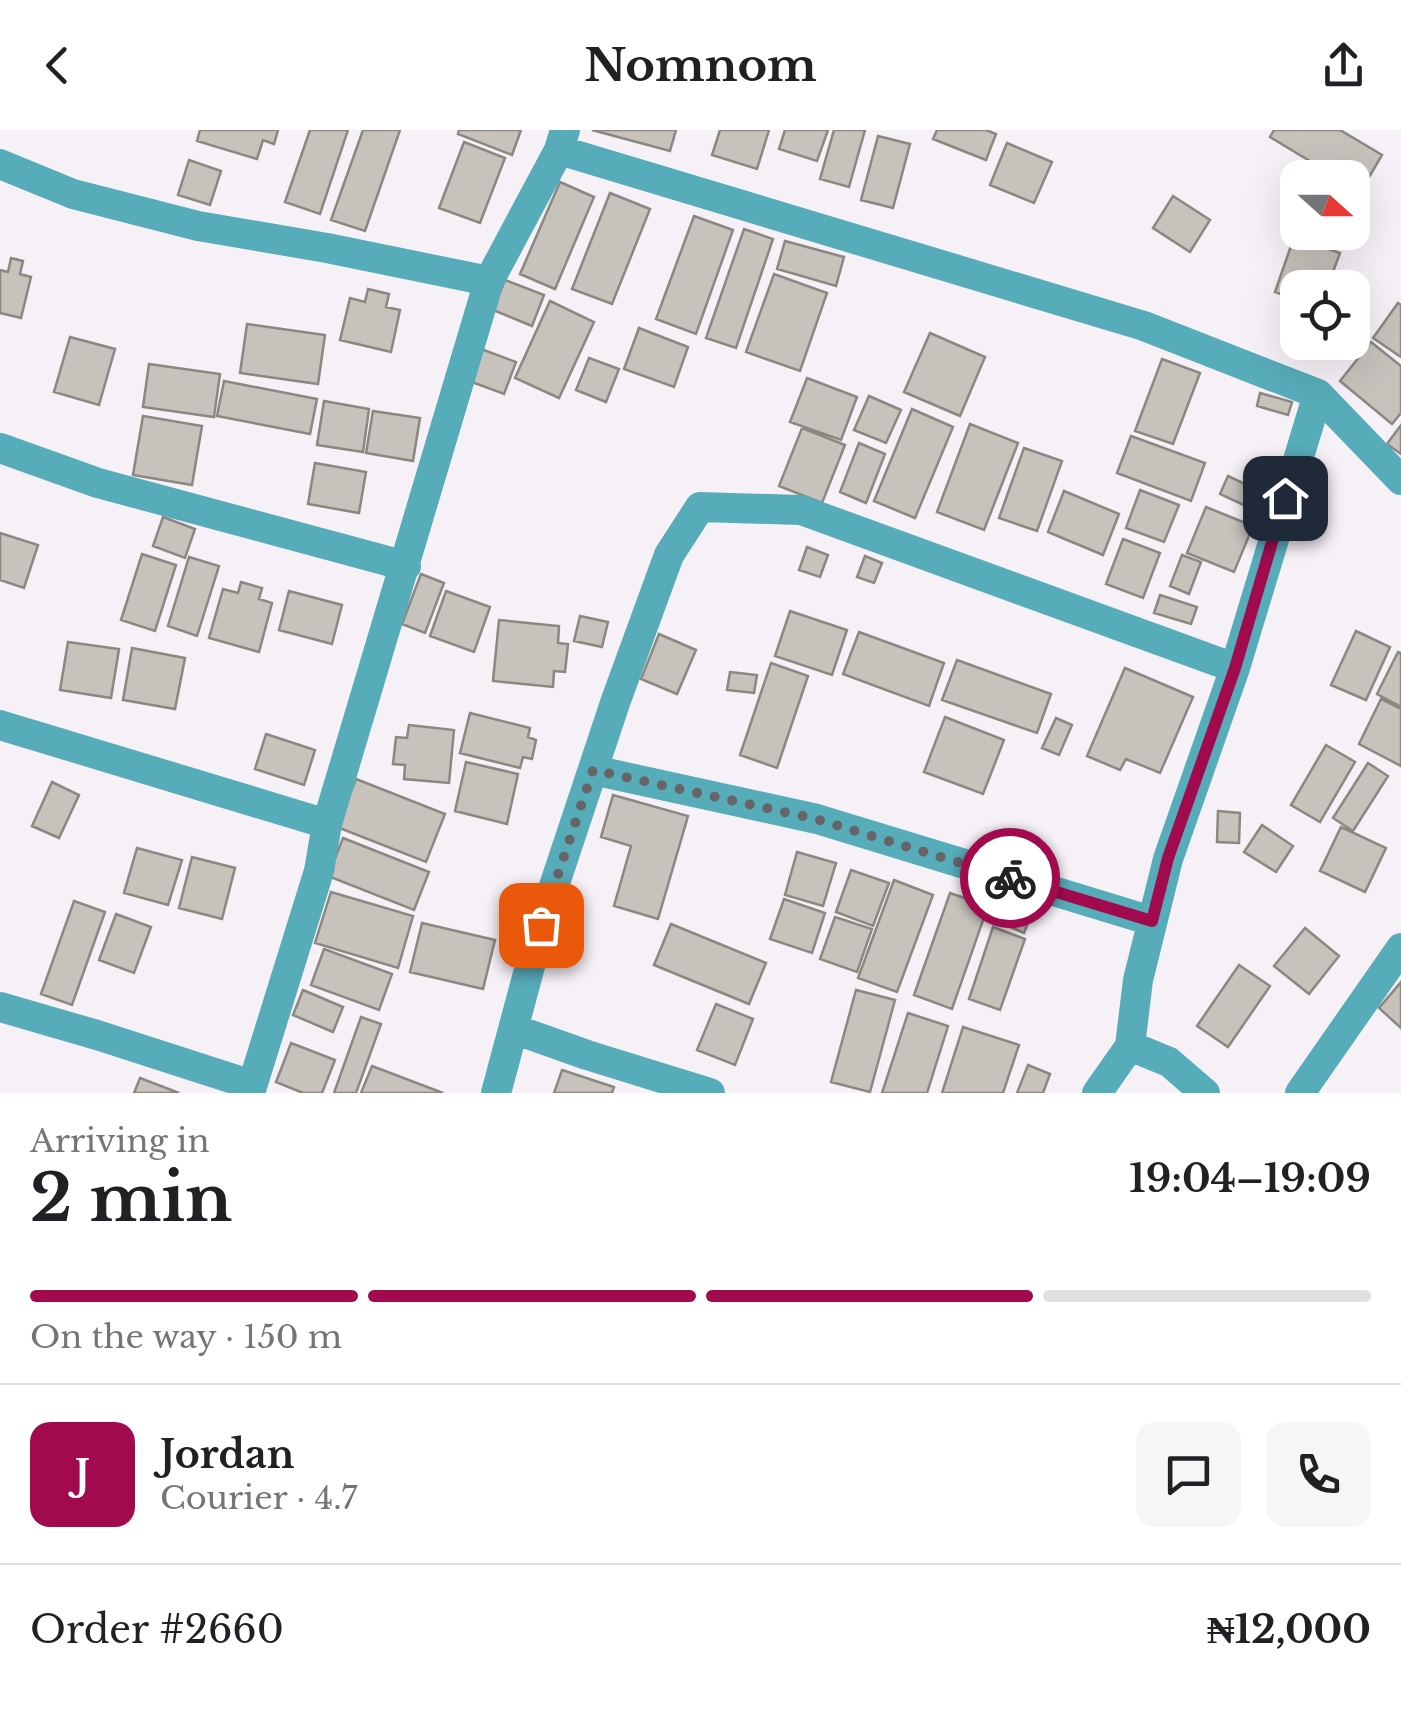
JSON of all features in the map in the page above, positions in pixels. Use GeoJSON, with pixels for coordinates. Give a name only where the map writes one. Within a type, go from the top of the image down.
{"type":"FeatureCollection","features":[{"type":"Feature","properties":{"kind":"street"},"geometry":{"type":"LineString","coordinates":[[0,1007],[97,1035],[251,1089],[319,871],[328,824],[488,281],[562,140],[1144,326],[1318,394],[1401,480]]}},
{"type":"Feature","properties":{"kind":"street"},"geometry":{"type":"LineString","coordinates":[[0,164],[73,194],[198,226],[488,281]]}},
{"type":"Feature","properties":{"kind":"street"},"geometry":{"type":"LineString","coordinates":[[1097,1093],[1130,1046],[1138,980],[1168,858],[1235,668],[1318,394]]}},
{"type":"Feature","properties":{"kind":"street"},"geometry":{"type":"LineString","coordinates":[[0,448],[98,482],[406,566]]}},
{"type":"Feature","properties":{"kind":"street"},"geometry":{"type":"LineString","coordinates":[[496,1093],[541,925],[593,770],[670,556],[700,506],[801,510],[1235,668]]}},
{"type":"Feature","properties":{"kind":"street"},"geometry":{"type":"LineString","coordinates":[[0,725],[328,824]]}},
{"type":"Feature","properties":{"kind":"street"},"geometry":{"type":"LineString","coordinates":[[593,770],[816,819],[1152,921]]}},
{"type":"Feature","properties":{"kind":"street"},"geometry":{"type":"LineString","coordinates":[[1300,1093],[1401,948]]}},
{"type":"Feature","properties":{"kind":"street"},"geometry":{"type":"LineString","coordinates":[[514,1029],[710,1093]]}},
{"type":"Feature","properties":{"kind":"street"},"geometry":{"type":"LineString","coordinates":[[1130,1046],[1169,1062],[1205,1093]]}},
{"type":"Feature","properties":{"kind":"building"},"geometry":{"type":"Polygon","coordinates":[[[200,130],[278,130],[274,144],[263,140],[257,159],[197,141],[200,130]]]}},
{"type":"Feature","properties":{"kind":"building"},"geometry":{"type":"Polygon","coordinates":[[[310,130],[348,130],[320,214],[285,202],[310,130]]]}},
{"type":"Feature","properties":{"kind":"building"},"geometry":{"type":"Polygon","coordinates":[[[363,130],[400,130],[365,231],[331,220],[363,130]]]}},
{"type":"Feature","properties":{"kind":"building"},"geometry":{"type":"Polygon","coordinates":[[[459,130],[521,130],[512,155],[458,134],[459,130]]]}},
{"type":"Feature","properties":{"kind":"building"},"geometry":{"type":"Polygon","coordinates":[[[592,130],[676,130],[670,151],[592,130]]]}},
{"type":"Feature","properties":{"kind":"building"},"geometry":{"type":"Polygon","coordinates":[[[720,130],[769,130],[757,169],[712,155],[720,130]]]}},
{"type":"Feature","properties":{"kind":"building"},"geometry":{"type":"Polygon","coordinates":[[[785,130],[828,130],[817,161],[779,149],[785,130]]]}},
{"type":"Feature","properties":{"kind":"building"},"geometry":{"type":"Polygon","coordinates":[[[834,130],[865,130],[849,187],[820,179],[834,130]]]}},
{"type":"Feature","properties":{"kind":"building"},"geometry":{"type":"Polygon","coordinates":[[[937,130],[986,130],[996,134],[986,160],[933,139],[937,130]]]}},
{"type":"Feature","properties":{"kind":"building"},"geometry":{"type":"Polygon","coordinates":[[[1274,130],[1340,130],[1382,155],[1370,176],[1370,160],[1308,160],[1270,137],[1274,130]]]}},
{"type":"Feature","properties":{"kind":"building"},"geometry":{"type":"Polygon","coordinates":[[[878,136],[910,144],[893,208],[861,200],[878,136]]]}},
{"type":"Feature","properties":{"kind":"building"},"geometry":{"type":"Polygon","coordinates":[[[464,142],[505,158],[480,223],[439,208],[464,142]]]}},
{"type":"Feature","properties":{"kind":"building"},"geometry":{"type":"Polygon","coordinates":[[[1007,143],[1052,162],[1034,203],[990,185],[1007,143]]]}},
{"type":"Feature","properties":{"kind":"building"},"geometry":{"type":"Polygon","coordinates":[[[189,160],[221,171],[210,205],[178,195],[189,160]]]}},
{"type":"Feature","properties":{"kind":"building"},"geometry":{"type":"Polygon","coordinates":[[[560,182],[594,197],[555,289],[520,274],[560,182]]]}},
{"type":"Feature","properties":{"kind":"building"},"geometry":{"type":"Polygon","coordinates":[[[610,193],[650,209],[612,304],[572,289],[610,193]]]}},
{"type":"Feature","properties":{"kind":"building"},"geometry":{"type":"Polygon","coordinates":[[[1173,196],[1210,220],[1190,252],[1153,228],[1173,196]]]}},
{"type":"Feature","properties":{"kind":"building"},"geometry":{"type":"Polygon","coordinates":[[[694,216],[733,230],[696,334],[656,319],[694,216]]]}},
{"type":"Feature","properties":{"kind":"building"},"geometry":{"type":"Polygon","coordinates":[[[744,229],[773,239],[736,348],[706,338],[744,229]]]}},
{"type":"Feature","properties":{"kind":"building"},"geometry":{"type":"Polygon","coordinates":[[[785,241],[844,257],[836,286],[777,269],[785,241]]]}},
{"type":"Feature","properties":{"kind":"building"},"geometry":{"type":"Polygon","coordinates":[[[1290,250],[1340,253],[1334,270],[1283,270],[1290,250]]]}},
{"type":"Feature","properties":{"kind":"building"},"geometry":{"type":"Polygon","coordinates":[[[11,258],[23,261],[20,274],[31,277],[21,318],[0,313],[0,270],[8,272],[11,258]]]}},
{"type":"Feature","properties":{"kind":"building"},"geometry":{"type":"Polygon","coordinates":[[[774,274],[827,293],[800,371],[746,352],[774,274]]]}},
{"type":"Feature","properties":{"kind":"building"},"geometry":{"type":"Polygon","coordinates":[[[505,280],[544,295],[532,326],[493,310],[505,280]]]}},
{"type":"Feature","properties":{"kind":"building"},"geometry":{"type":"Polygon","coordinates":[[[368,289],[389,294],[386,307],[400,310],[391,352],[340,340],[350,298],[365,302],[368,289]]]}},
{"type":"Feature","properties":{"kind":"building"},"geometry":{"type":"Polygon","coordinates":[[[550,301],[594,322],[559,398],[515,378],[550,301]]]}},
{"type":"Feature","properties":{"kind":"building"},"geometry":{"type":"Polygon","coordinates":[[[1398,303],[1401,305],[1401,357],[1373,338],[1398,303]]]}},
{"type":"Feature","properties":{"kind":"building"},"geometry":{"type":"Polygon","coordinates":[[[247,324],[325,335],[318,384],[240,373],[247,324]]]}},
{"type":"Feature","properties":{"kind":"building"},"geometry":{"type":"Polygon","coordinates":[[[639,328],[688,347],[674,387],[624,369],[639,328]]]}},
{"type":"Feature","properties":{"kind":"building"},"geometry":{"type":"Polygon","coordinates":[[[930,333],[985,357],[960,416],[904,392],[930,333]]]}},
{"type":"Feature","properties":{"kind":"building"},"geometry":{"type":"Polygon","coordinates":[[[70,337],[115,349],[99,405],[54,392],[70,337]]]}},
{"type":"Feature","properties":{"kind":"building"},"geometry":{"type":"Polygon","coordinates":[[[1370,343],[1401,366],[1401,413],[1392,424],[1340,381],[1357,360],[1370,360],[1370,343]]]}},
{"type":"Feature","properties":{"kind":"building"},"geometry":{"type":"Polygon","coordinates":[[[481,349],[516,362],[504,394],[469,381],[481,349]]]}},
{"type":"Feature","properties":{"kind":"building"},"geometry":{"type":"Polygon","coordinates":[[[589,358],[619,369],[606,402],[576,390],[589,358]]]}},
{"type":"Feature","properties":{"kind":"building"},"geometry":{"type":"Polygon","coordinates":[[[1162,359],[1200,373],[1173,444],[1135,431],[1162,359]]]}},
{"type":"Feature","properties":{"kind":"building"},"geometry":{"type":"Polygon","coordinates":[[[149,364],[220,374],[214,417],[143,407],[149,364]]]}},
{"type":"Feature","properties":{"kind":"building"},"geometry":{"type":"Polygon","coordinates":[[[807,378],[857,397],[841,440],[790,422],[807,378]]]}},
{"type":"Feature","properties":{"kind":"building"},"geometry":{"type":"Polygon","coordinates":[[[224,381],[317,399],[310,434],[217,416],[224,381]]]}},
{"type":"Feature","properties":{"kind":"building"},"geometry":{"type":"Polygon","coordinates":[[[1260,393],[1292,402],[1288,415],[1257,406],[1260,393]]]}},
{"type":"Feature","properties":{"kind":"building"},"geometry":{"type":"Polygon","coordinates":[[[869,396],[901,410],[886,443],[854,430],[869,396]]]}},
{"type":"Feature","properties":{"kind":"building"},"geometry":{"type":"Polygon","coordinates":[[[324,401],[369,409],[363,452],[317,445],[324,401]]]}},
{"type":"Feature","properties":{"kind":"building"},"geometry":{"type":"Polygon","coordinates":[[[912,409],[953,427],[915,518],[874,501],[912,409]]]}},
{"type":"Feature","properties":{"kind":"building"},"geometry":{"type":"Polygon","coordinates":[[[373,411],[420,418],[413,461],[366,453],[373,411]]]}},
{"type":"Feature","properties":{"kind":"building"},"geometry":{"type":"Polygon","coordinates":[[[143,416],[202,426],[192,485],[133,475],[143,416]]]}},
{"type":"Feature","properties":{"kind":"building"},"geometry":{"type":"Polygon","coordinates":[[[970,424],[1018,443],[984,530],[937,512],[970,424]]]}},
{"type":"Feature","properties":{"kind":"building"},"geometry":{"type":"Polygon","coordinates":[[[1401,425],[1401,454],[1387,444],[1401,425]]]}},
{"type":"Feature","properties":{"kind":"building"},"geometry":{"type":"Polygon","coordinates":[[[802,428],[845,445],[822,503],[779,486],[802,428]]]}},
{"type":"Feature","properties":{"kind":"building"},"geometry":{"type":"Polygon","coordinates":[[[1131,436],[1205,463],[1191,501],[1117,473],[1131,436]]]}},
{"type":"Feature","properties":{"kind":"building"},"geometry":{"type":"Polygon","coordinates":[[[859,443],[885,454],[866,503],[840,492],[859,443]]]}},
{"type":"Feature","properties":{"kind":"building"},"geometry":{"type":"Polygon","coordinates":[[[1024,448],[1062,461],[1037,531],[999,518],[1024,448]]]}},
{"type":"Feature","properties":{"kind":"building"},"geometry":{"type":"Polygon","coordinates":[[[315,463],[366,472],[359,513],[308,504],[315,463]]]}},
{"type":"Feature","properties":{"kind":"building"},"geometry":{"type":"Polygon","coordinates":[[[1228,476],[1260,491],[1252,509],[1220,494],[1228,476]]]}},
{"type":"Feature","properties":{"kind":"building"},"geometry":{"type":"Polygon","coordinates":[[[1140,490],[1179,505],[1164,542],[1126,528],[1140,490]]]}},
{"type":"Feature","properties":{"kind":"building"},"geometry":{"type":"Polygon","coordinates":[[[1064,491],[1119,514],[1103,555],[1048,532],[1064,491]]]}},
{"type":"Feature","properties":{"kind":"building"},"geometry":{"type":"Polygon","coordinates":[[[1206,507],[1253,526],[1234,572],[1187,553],[1206,507]]]}},
{"type":"Feature","properties":{"kind":"building"},"geometry":{"type":"Polygon","coordinates":[[[163,517],[195,529],[185,558],[153,546],[163,517]]]}},
{"type":"Feature","properties":{"kind":"building"},"geometry":{"type":"Polygon","coordinates":[[[0,533],[38,545],[24,588],[0,580],[0,533]]]}},
{"type":"Feature","properties":{"kind":"building"},"geometry":{"type":"Polygon","coordinates":[[[1123,539],[1160,553],[1143,598],[1106,584],[1123,539]]]}},
{"type":"Feature","properties":{"kind":"building"},"geometry":{"type":"Polygon","coordinates":[[[807,547],[828,555],[820,577],[799,570],[807,547]]]}},
{"type":"Feature","properties":{"kind":"building"},"geometry":{"type":"Polygon","coordinates":[[[142,554],[176,565],[155,631],[121,620],[142,554]]]}},
{"type":"Feature","properties":{"kind":"building"},"geometry":{"type":"Polygon","coordinates":[[[1182,555],[1201,562],[1189,594],[1170,586],[1182,555]]]}},
{"type":"Feature","properties":{"kind":"building"},"geometry":{"type":"Polygon","coordinates":[[[865,556],[882,563],[874,583],[857,577],[865,556]]]}},
{"type":"Feature","properties":{"kind":"building"},"geometry":{"type":"Polygon","coordinates":[[[189,557],[219,566],[197,636],[168,626],[189,557]]]}},
{"type":"Feature","properties":{"kind":"building"},"geometry":{"type":"Polygon","coordinates":[[[421,574],[444,583],[425,633],[402,624],[421,574]]]}},
{"type":"Feature","properties":{"kind":"building"},"geometry":{"type":"Polygon","coordinates":[[[241,582],[262,588],[259,599],[272,603],[259,652],[209,638],[223,589],[238,593],[241,582]]]}},
{"type":"Feature","properties":{"kind":"building"},"geometry":{"type":"Polygon","coordinates":[[[289,591],[342,605],[332,644],[279,630],[289,591]]]}},
{"type":"Feature","properties":{"kind":"building"},"geometry":{"type":"Polygon","coordinates":[[[446,591],[490,607],[474,652],[430,636],[446,591]]]}},
{"type":"Feature","properties":{"kind":"building"},"geometry":{"type":"Polygon","coordinates":[[[1160,595],[1197,607],[1191,624],[1154,613],[1160,595]]]}},
{"type":"Feature","properties":{"kind":"building"},"geometry":{"type":"Polygon","coordinates":[[[790,611],[847,630],[832,675],[775,656],[790,611]]]}},
{"type":"Feature","properties":{"kind":"building"},"geometry":{"type":"Polygon","coordinates":[[[580,616],[608,622],[602,647],[574,641],[580,616]]]}},
{"type":"Feature","properties":{"kind":"building"},"geometry":{"type":"Polygon","coordinates":[[[499,620],[559,626],[558,643],[568,644],[565,672],[554,671],[553,687],[493,681],[499,620]]]}},
{"type":"Feature","properties":{"kind":"building"},"geometry":{"type":"Polygon","coordinates":[[[1356,631],[1390,647],[1366,700],[1331,685],[1356,631]]]}},
{"type":"Feature","properties":{"kind":"building"},"geometry":{"type":"Polygon","coordinates":[[[859,632],[944,663],[929,706],[843,674],[859,632]]]}},
{"type":"Feature","properties":{"kind":"building"},"geometry":{"type":"Polygon","coordinates":[[[659,634],[696,650],[677,694],[641,679],[659,634]]]}},
{"type":"Feature","properties":{"kind":"building"},"geometry":{"type":"Polygon","coordinates":[[[68,642],[119,649],[111,698],[60,690],[68,642]]]}},
{"type":"Feature","properties":{"kind":"building"},"geometry":{"type":"Polygon","coordinates":[[[132,648],[185,658],[175,709],[123,700],[132,648]]]}},
{"type":"Feature","properties":{"kind":"building"},"geometry":{"type":"Polygon","coordinates":[[[1398,652],[1401,653],[1401,707],[1377,694],[1398,652]]]}},
{"type":"Feature","properties":{"kind":"building"},"geometry":{"type":"Polygon","coordinates":[[[957,660],[1051,694],[1037,733],[942,700],[957,660]]]}},
{"type":"Feature","properties":{"kind":"building"},"geometry":{"type":"Polygon","coordinates":[[[771,663],[808,676],[777,768],[740,755],[771,663]]]}},
{"type":"Feature","properties":{"kind":"building"},"geometry":{"type":"Polygon","coordinates":[[[1125,668],[1193,697],[1160,773],[1126,759],[1120,770],[1087,756],[1125,668]]]}},
{"type":"Feature","properties":{"kind":"building"},"geometry":{"type":"Polygon","coordinates":[[[730,672],[757,675],[754,693],[727,690],[730,672]]]}},
{"type":"Feature","properties":{"kind":"building"},"geometry":{"type":"Polygon","coordinates":[[[1381,699],[1401,709],[1401,766],[1359,744],[1381,699]]]}},
{"type":"Feature","properties":{"kind":"building"},"geometry":{"type":"Polygon","coordinates":[[[470,713],[530,728],[528,737],[536,740],[532,759],[523,757],[520,768],[460,753],[470,713]]]}},
{"type":"Feature","properties":{"kind":"building"},"geometry":{"type":"Polygon","coordinates":[[[945,717],[1004,740],[983,794],[924,772],[945,717]]]}},
{"type":"Feature","properties":{"kind":"building"},"geometry":{"type":"Polygon","coordinates":[[[1056,718],[1072,725],[1059,755],[1042,748],[1056,718]]]}},
{"type":"Feature","properties":{"kind":"building"},"geometry":{"type":"Polygon","coordinates":[[[409,725],[454,730],[449,783],[404,779],[405,765],[393,764],[396,737],[407,738],[409,725]]]}},
{"type":"Feature","properties":{"kind":"building"},"geometry":{"type":"Polygon","coordinates":[[[266,734],[315,750],[304,785],[255,769],[266,734]]]}},
{"type":"Feature","properties":{"kind":"building"},"geometry":{"type":"Polygon","coordinates":[[[1326,745],[1355,762],[1320,822],[1291,805],[1326,745]]]}},
{"type":"Feature","properties":{"kind":"building"},"geometry":{"type":"Polygon","coordinates":[[[466,762],[518,774],[507,824],[455,811],[466,762]]]}},
{"type":"Feature","properties":{"kind":"building"},"geometry":{"type":"Polygon","coordinates":[[[1368,763],[1388,776],[1353,831],[1333,818],[1368,763]]]}},
{"type":"Feature","properties":{"kind":"building"},"geometry":{"type":"Polygon","coordinates":[[[356,779],[445,814],[426,862],[337,827],[356,779]]]}},
{"type":"Feature","properties":{"kind":"building"},"geometry":{"type":"Polygon","coordinates":[[[52,782],[79,795],[59,838],[32,826],[52,782]]]}},
{"type":"Feature","properties":{"kind":"building"},"geometry":{"type":"Polygon","coordinates":[[[613,795],[688,816],[658,919],[614,906],[631,846],[601,837],[613,795]]]}},
{"type":"Feature","properties":{"kind":"building"},"geometry":{"type":"Polygon","coordinates":[[[1218,811],[1240,813],[1239,843],[1217,842],[1218,811]]]}},
{"type":"Feature","properties":{"kind":"building"},"geometry":{"type":"Polygon","coordinates":[[[1262,825],[1293,846],[1276,872],[1244,852],[1262,825]]]}},
{"type":"Feature","properties":{"kind":"building"},"geometry":{"type":"Polygon","coordinates":[[[1341,827],[1386,848],[1365,892],[1320,871],[1341,827]]]}},
{"type":"Feature","properties":{"kind":"building"},"geometry":{"type":"Polygon","coordinates":[[[343,838],[429,872],[414,910],[328,876],[343,838]]]}},
{"type":"Feature","properties":{"kind":"building"},"geometry":{"type":"Polygon","coordinates":[[[137,848],[182,860],[168,905],[124,893],[137,848]]]}},
{"type":"Feature","properties":{"kind":"building"},"geometry":{"type":"Polygon","coordinates":[[[797,852],[836,863],[823,906],[785,895],[797,852]]]}},
{"type":"Feature","properties":{"kind":"building"},"geometry":{"type":"Polygon","coordinates":[[[192,857],[235,868],[222,919],[179,908],[192,857]]]}},
{"type":"Feature","properties":{"kind":"building"},"geometry":{"type":"Polygon","coordinates":[[[851,870],[889,883],[873,926],[836,912],[851,870]]]}},
{"type":"Feature","properties":{"kind":"building"},"geometry":{"type":"Polygon","coordinates":[[[894,880],[933,895],[897,992],[858,978],[894,880]]]}},
{"type":"Feature","properties":{"kind":"building"},"geometry":{"type":"Polygon","coordinates":[[[331,892],[413,916],[398,968],[315,943],[331,892]]]}},
{"type":"Feature","properties":{"kind":"building"},"geometry":{"type":"Polygon","coordinates":[[[950,893],[988,906],[952,1009],[914,995],[950,893]]]}},
{"type":"Feature","properties":{"kind":"building"},"geometry":{"type":"Polygon","coordinates":[[[784,899],[825,913],[812,953],[770,939],[784,899]]]}},
{"type":"Feature","properties":{"kind":"building"},"geometry":{"type":"Polygon","coordinates":[[[74,901],[105,912],[72,1005],[41,994],[74,901]]]}},
{"type":"Feature","properties":{"kind":"building"},"geometry":{"type":"Polygon","coordinates":[[[1001,903],[1031,915],[1024,933],[994,920],[1001,903]]]}},
{"type":"Feature","properties":{"kind":"building"},"geometry":{"type":"Polygon","coordinates":[[[116,914],[151,927],[134,973],[99,960],[116,914]]]}},
{"type":"Feature","properties":{"kind":"building"},"geometry":{"type":"Polygon","coordinates":[[[835,917],[872,929],[857,972],[820,959],[835,917]]]}},
{"type":"Feature","properties":{"kind":"building"},"geometry":{"type":"Polygon","coordinates":[[[422,923],[495,940],[483,989],[410,972],[422,923]]]}},
{"type":"Feature","properties":{"kind":"building"},"geometry":{"type":"Polygon","coordinates":[[[671,924],[766,963],[749,1004],[654,965],[671,924]]]}},
{"type":"Feature","properties":{"kind":"building"},"geometry":{"type":"Polygon","coordinates":[[[993,927],[1025,939],[1000,1010],[969,999],[993,927]]]}},
{"type":"Feature","properties":{"kind":"building"},"geometry":{"type":"Polygon","coordinates":[[[1305,928],[1339,956],[1309,994],[1274,966],[1305,928]]]}},
{"type":"Feature","properties":{"kind":"building"},"geometry":{"type":"Polygon","coordinates":[[[324,949],[392,974],[379,1010],[311,985],[324,949]]]}},
{"type":"Feature","properties":{"kind":"building"},"geometry":{"type":"Polygon","coordinates":[[[1239,965],[1270,986],[1228,1047],[1197,1026],[1239,965]]]}},
{"type":"Feature","properties":{"kind":"building"},"geometry":{"type":"Polygon","coordinates":[[[1401,982],[1401,1028],[1379,1008],[1401,982]]]}},
{"type":"Feature","properties":{"kind":"building"},"geometry":{"type":"Polygon","coordinates":[[[303,990],[343,1007],[333,1032],[293,1015],[303,990]]]}},
{"type":"Feature","properties":{"kind":"building"},"geometry":{"type":"Polygon","coordinates":[[[856,990],[895,1000],[870,1092],[831,1082],[856,990]]]}},
{"type":"Feature","properties":{"kind":"building"},"geometry":{"type":"Polygon","coordinates":[[[716,1004],[753,1019],[735,1065],[697,1050],[716,1004]]]}},
{"type":"Feature","properties":{"kind":"building"},"geometry":{"type":"Polygon","coordinates":[[[908,1013],[948,1026],[927,1093],[882,1093],[908,1013]]]}},
{"type":"Feature","properties":{"kind":"building"},"geometry":{"type":"Polygon","coordinates":[[[361,1017],[381,1024],[356,1093],[334,1093],[361,1017]]]}},
{"type":"Feature","properties":{"kind":"building"},"geometry":{"type":"Polygon","coordinates":[[[963,1027],[1019,1045],[1003,1093],[942,1093],[963,1027]]]}},
{"type":"Feature","properties":{"kind":"building"},"geometry":{"type":"Polygon","coordinates":[[[291,1043],[335,1060],[322,1093],[303,1093],[276,1082],[291,1043]]]}},
{"type":"Feature","properties":{"kind":"building"},"geometry":{"type":"Polygon","coordinates":[[[1028,1065],[1050,1074],[1043,1093],[1017,1093],[1028,1065]]]}},
{"type":"Feature","properties":{"kind":"building"},"geometry":{"type":"Polygon","coordinates":[[[372,1066],[443,1093],[361,1093],[372,1066]]]}},
{"type":"Feature","properties":{"kind":"building"},"geometry":{"type":"Polygon","coordinates":[[[562,1070],[614,1087],[612,1093],[554,1093],[562,1070]]]}},
{"type":"Feature","properties":{"kind":"building"},"geometry":{"type":"Polygon","coordinates":[[[140,1078],[179,1093],[134,1093],[140,1078]]]}},
{"type":"Feature","properties":{"kind":"way so far"},"geometry":{"type":"LineString","coordinates":[[541,925],[593,770],[816,819],[1010,878]]}},
{"type":"Feature","properties":{"kind":"route"},"geometry":{"type":"LineString","coordinates":[[1010,878],[1152,921],[1168,858],[1235,668],[1285,498]]}}]}
